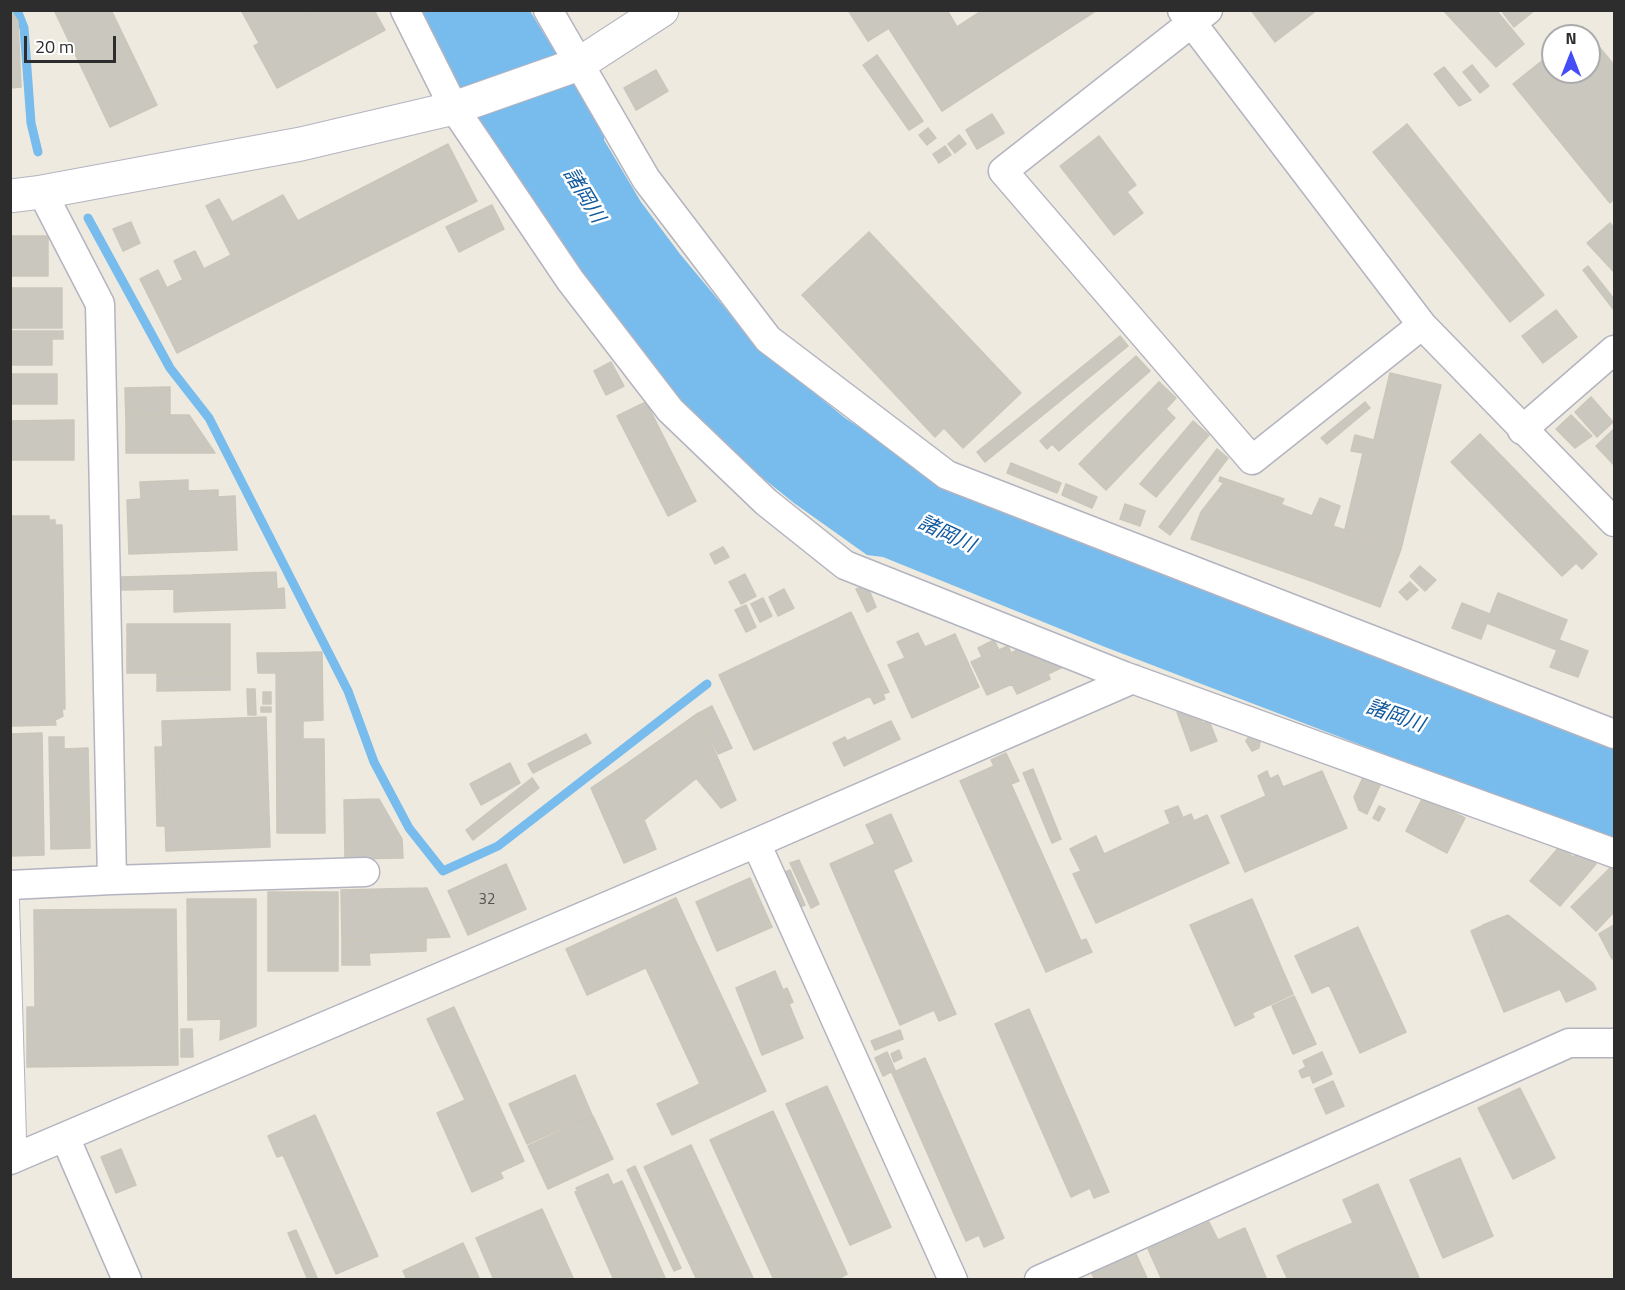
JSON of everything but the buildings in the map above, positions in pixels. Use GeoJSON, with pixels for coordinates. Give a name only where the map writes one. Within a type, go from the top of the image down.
{"type":"FeatureCollection","features":[{"type":"Feature","properties":{"kind":"street"},"geometry":{"type":"LineString","coordinates":[[405,10],[454,108],[570,280],[670,410],[766,502],[845,565],[1133,679],[1614,853]]}},
{"type":"Feature","properties":{"kind":"street"},"geometry":{"type":"LineString","coordinates":[[548,10],[646,179],[768,339],[947,475],[1614,734]]}},
{"type":"Feature","properties":{"kind":"street"},"geometry":{"type":"LineString","coordinates":[[112,880],[100,304],[26,194],[301,144],[454,108],[579,64],[662,10]]}},
{"type":"Feature","properties":{"kind":"street"},"geometry":{"type":"LineString","coordinates":[[1422,326],[1252,460],[1003,171],[1194,15],[1422,326],[1614,522]]}},
{"type":"Feature","properties":{"kind":"street"},"geometry":{"type":"LineString","coordinates":[[1522,430],[1614,350]]}},
{"type":"Feature","properties":{"kind":"street"},"geometry":{"type":"LineString","coordinates":[[15,1158],[756,843],[1133,679]]}},
{"type":"Feature","properties":{"kind":"street"},"geometry":{"type":"LineString","coordinates":[[756,843],[953,1280]]}},
{"type":"Feature","properties":{"kind":"street"},"geometry":{"type":"LineString","coordinates":[[11,885],[365,872]]}},
{"type":"Feature","properties":{"kind":"street"},"geometry":{"type":"LineString","coordinates":[[1038,1280],[1569,1043],[1614,1043]]}},
{"type":"Feature","properties":{"kind":"street"},"geometry":{"type":"LineString","coordinates":[[65,1137],[127,1280]]}},
{"type":"Feature","properties":{"kind":"lane"},"geometry":{"type":"LineString","coordinates":[[11,885],[15,1158]]}},
{"type":"Feature","properties":{"kind":"water","name":"諸岡川"},"geometry":{"type":"Polygon","coordinates":[[[416,11],[530,11],[604,132],[604,140],[641,202],[680,254],[735,320],[779,364],[845,418],[919,465],[1614,740],[1614,842],[1105,647],[883,557],[867,555],[794,503],[728,450],[651,372],[482,130],[416,11]]]}},
{"type":"Feature","properties":{"kind":"waterway"},"geometry":{"type":"LineString","coordinates":[[17,10],[24,28],[31,123],[38,152]]}},
{"type":"Feature","properties":{"kind":"waterway"},"geometry":{"type":"LineString","coordinates":[[88,218],[170,368],[209,418],[348,691],[374,762],[409,828],[443,871],[498,846],[707,684]]}}]}
